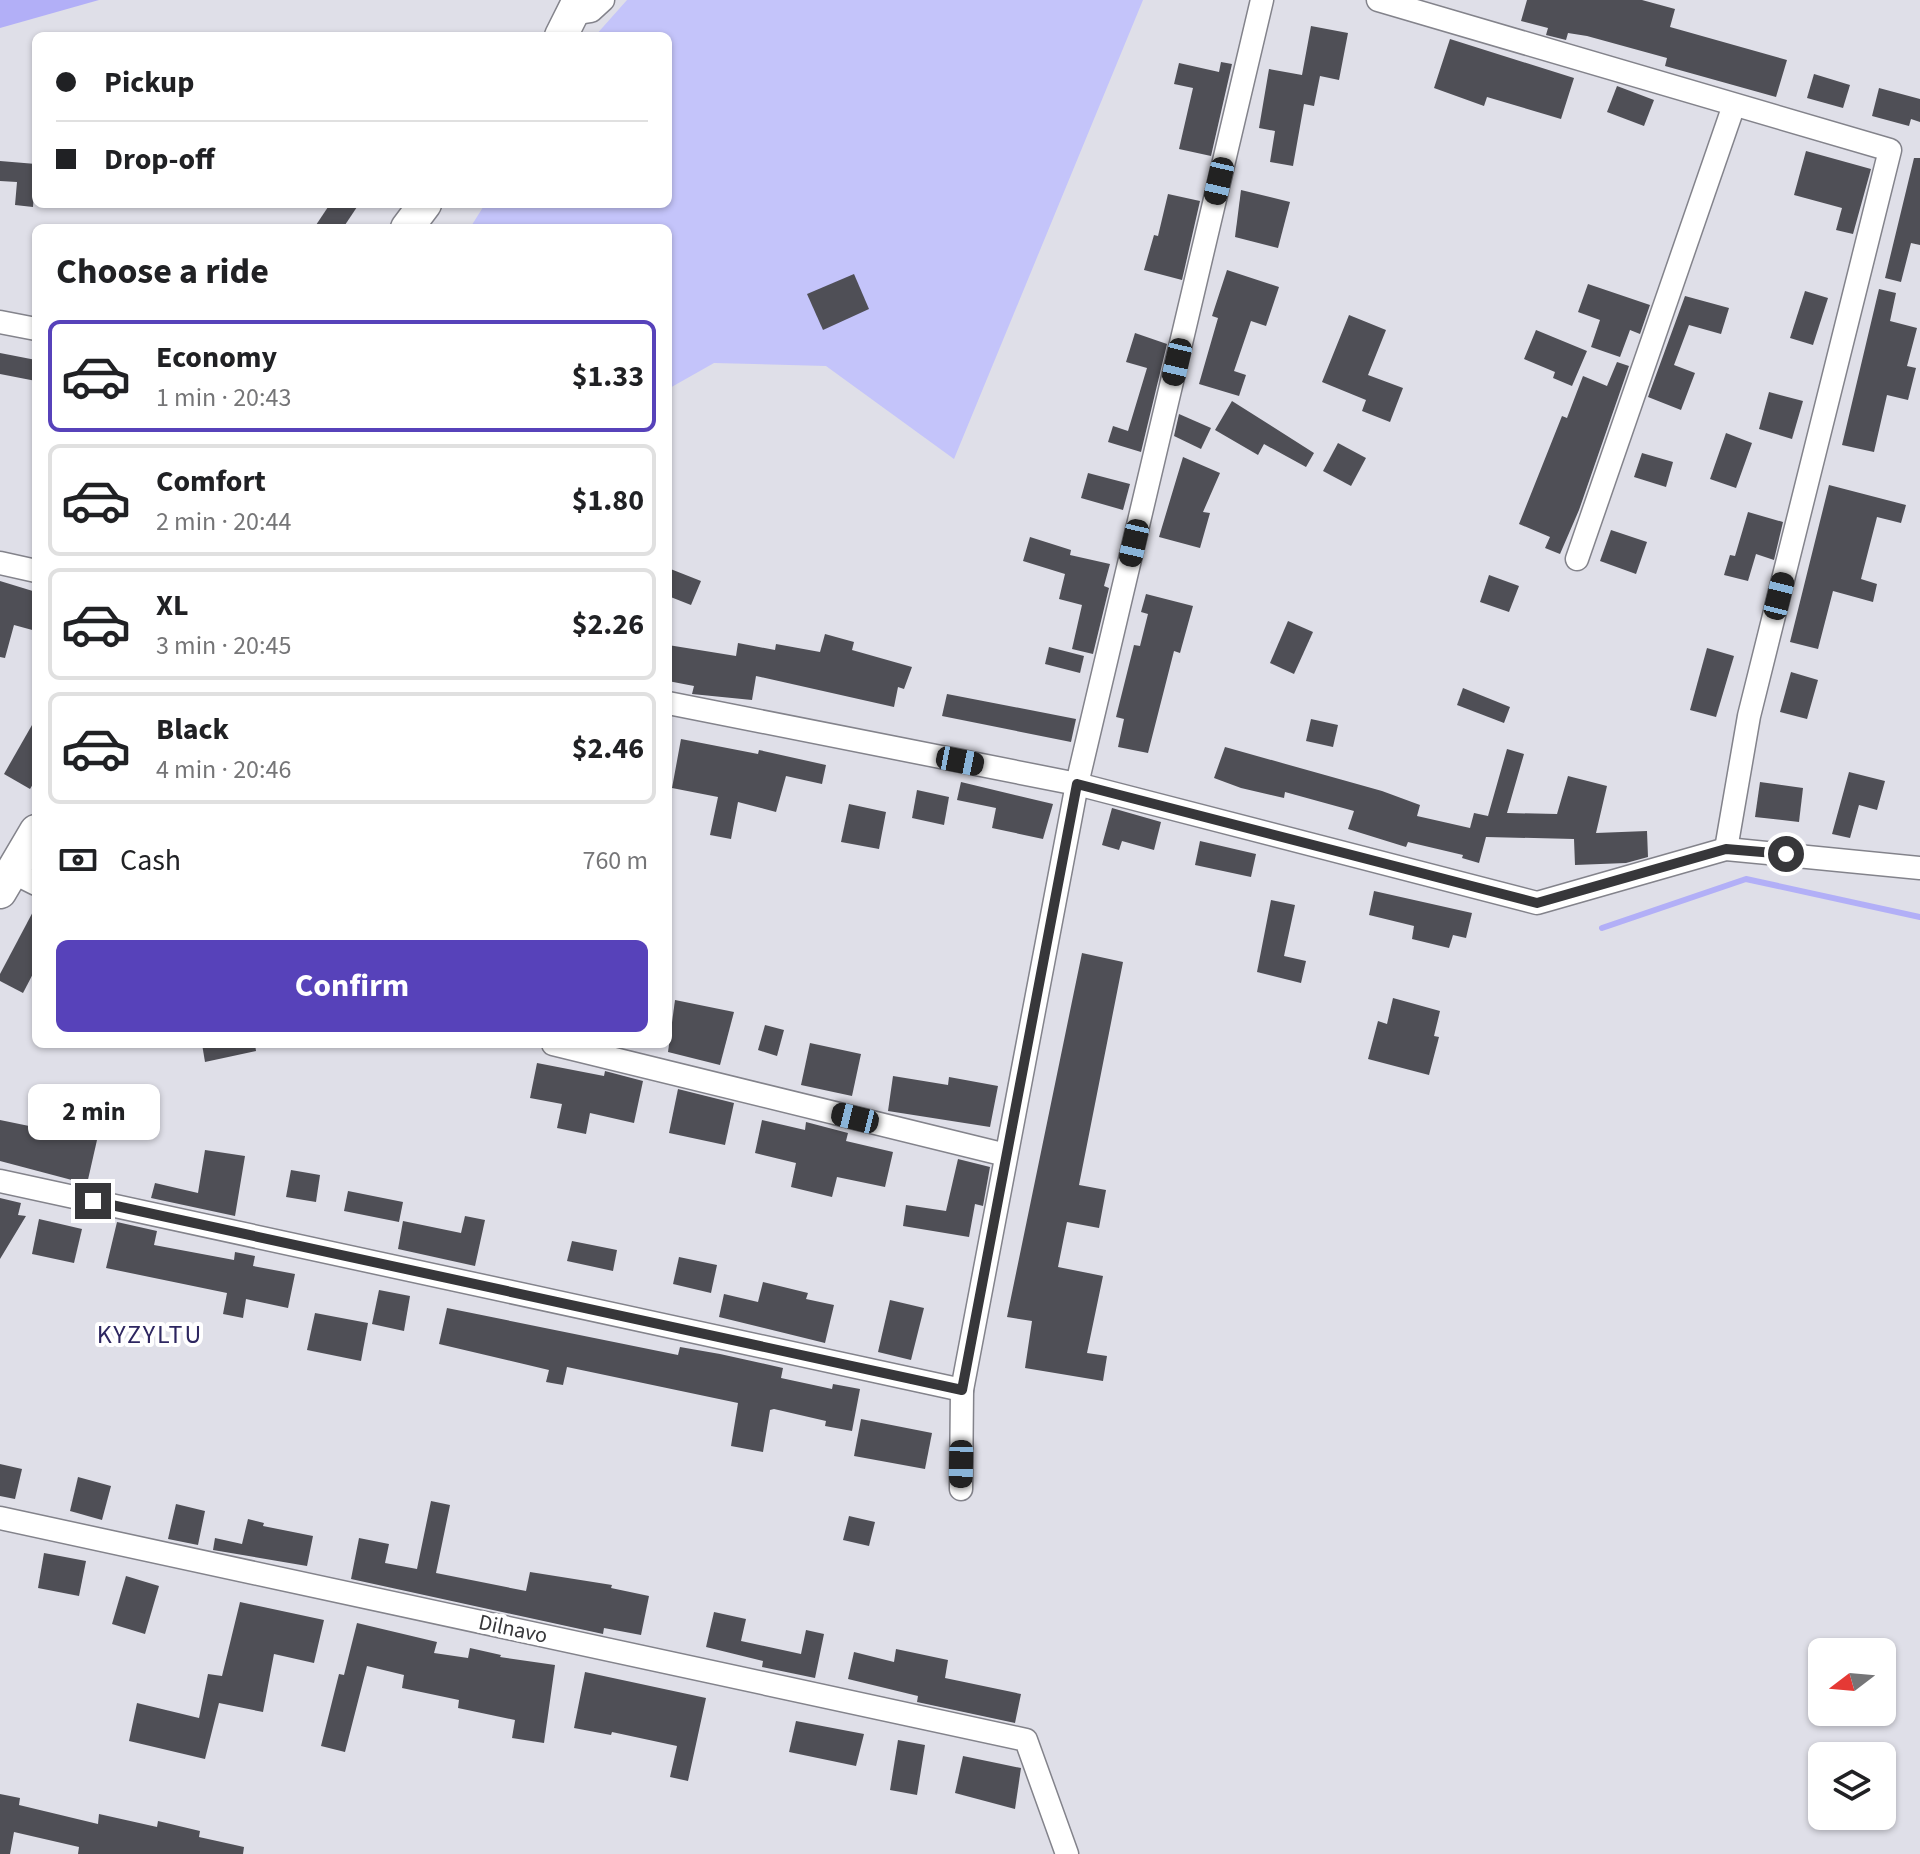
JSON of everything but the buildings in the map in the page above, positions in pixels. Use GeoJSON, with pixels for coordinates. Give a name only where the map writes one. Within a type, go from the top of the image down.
{"type":"FeatureCollection","features":[{"type":"Feature","properties":{"kind":"street"},"geometry":{"type":"LineString","coordinates":[[571,17],[591,11],[603,0]]}},
{"type":"Feature","properties":{"kind":"street"},"geometry":{"type":"LineString","coordinates":[[961,1489],[962,1390],[1077,784],[1262,0]]}},
{"type":"Feature","properties":{"kind":"street"},"geometry":{"type":"LineString","coordinates":[[1378,0],[1890,150],[1749,716],[1726,849]]}},
{"type":"Feature","properties":{"kind":"street"},"geometry":{"type":"LineString","coordinates":[[1577,559],[1734,105]]}},
{"type":"Feature","properties":{"kind":"street"},"geometry":{"type":"LineString","coordinates":[[0,322],[32,328]]}},
{"type":"Feature","properties":{"kind":"street"},"geometry":{"type":"LineString","coordinates":[[0,563],[32,570]]}},
{"type":"Feature","properties":{"kind":"street"},"geometry":{"type":"LineString","coordinates":[[672,704],[1077,784],[1537,903],[1726,849],[1920,868]]}},
{"type":"Feature","properties":{"kind":"street"},"geometry":{"type":"LineString","coordinates":[[16,883],[32,841]]}},
{"type":"Feature","properties":{"kind":"street"},"geometry":{"type":"LineString","coordinates":[[569,1048],[1006,1155]]}},
{"type":"Feature","properties":{"kind":"street"},"geometry":{"type":"LineString","coordinates":[[0,1181],[962,1390]]}},
{"type":"Feature","properties":{"kind":"street","name":"Dilnavo"},"geometry":{"type":"LineString","coordinates":[[0,1518],[1026,1740],[1067,1854]]}},
{"type":"Feature","properties":{"kind":"shaded area"},"geometry":{"type":"Polygon","coordinates":[[[0,0],[99,0],[0,28],[0,0]]]}},
{"type":"Feature","properties":{"kind":"shaded area"},"geometry":{"type":"Polygon","coordinates":[[[627,0],[1143,0],[954,459],[826,366],[714,363],[672,387],[672,224],[472,224],[482,208],[672,208],[672,32],[599,32],[627,0]]]}},
{"type":"Feature","properties":{"kind":"waterway"},"geometry":{"type":"LineString","coordinates":[[1602,928],[1746,879],[1920,917]]}},
{"type":"Feature","properties":{"kind":"district","name":"KYZYLTU"},"geometry":{"type":"Point","coordinates":[150,1334]}},
{"type":"Feature","properties":{"kind":"route"},"geometry":{"type":"LineString","coordinates":[[93,1201],[962,1390],[1077,784],[1537,903],[1726,849],[1786,854]]}}]}
